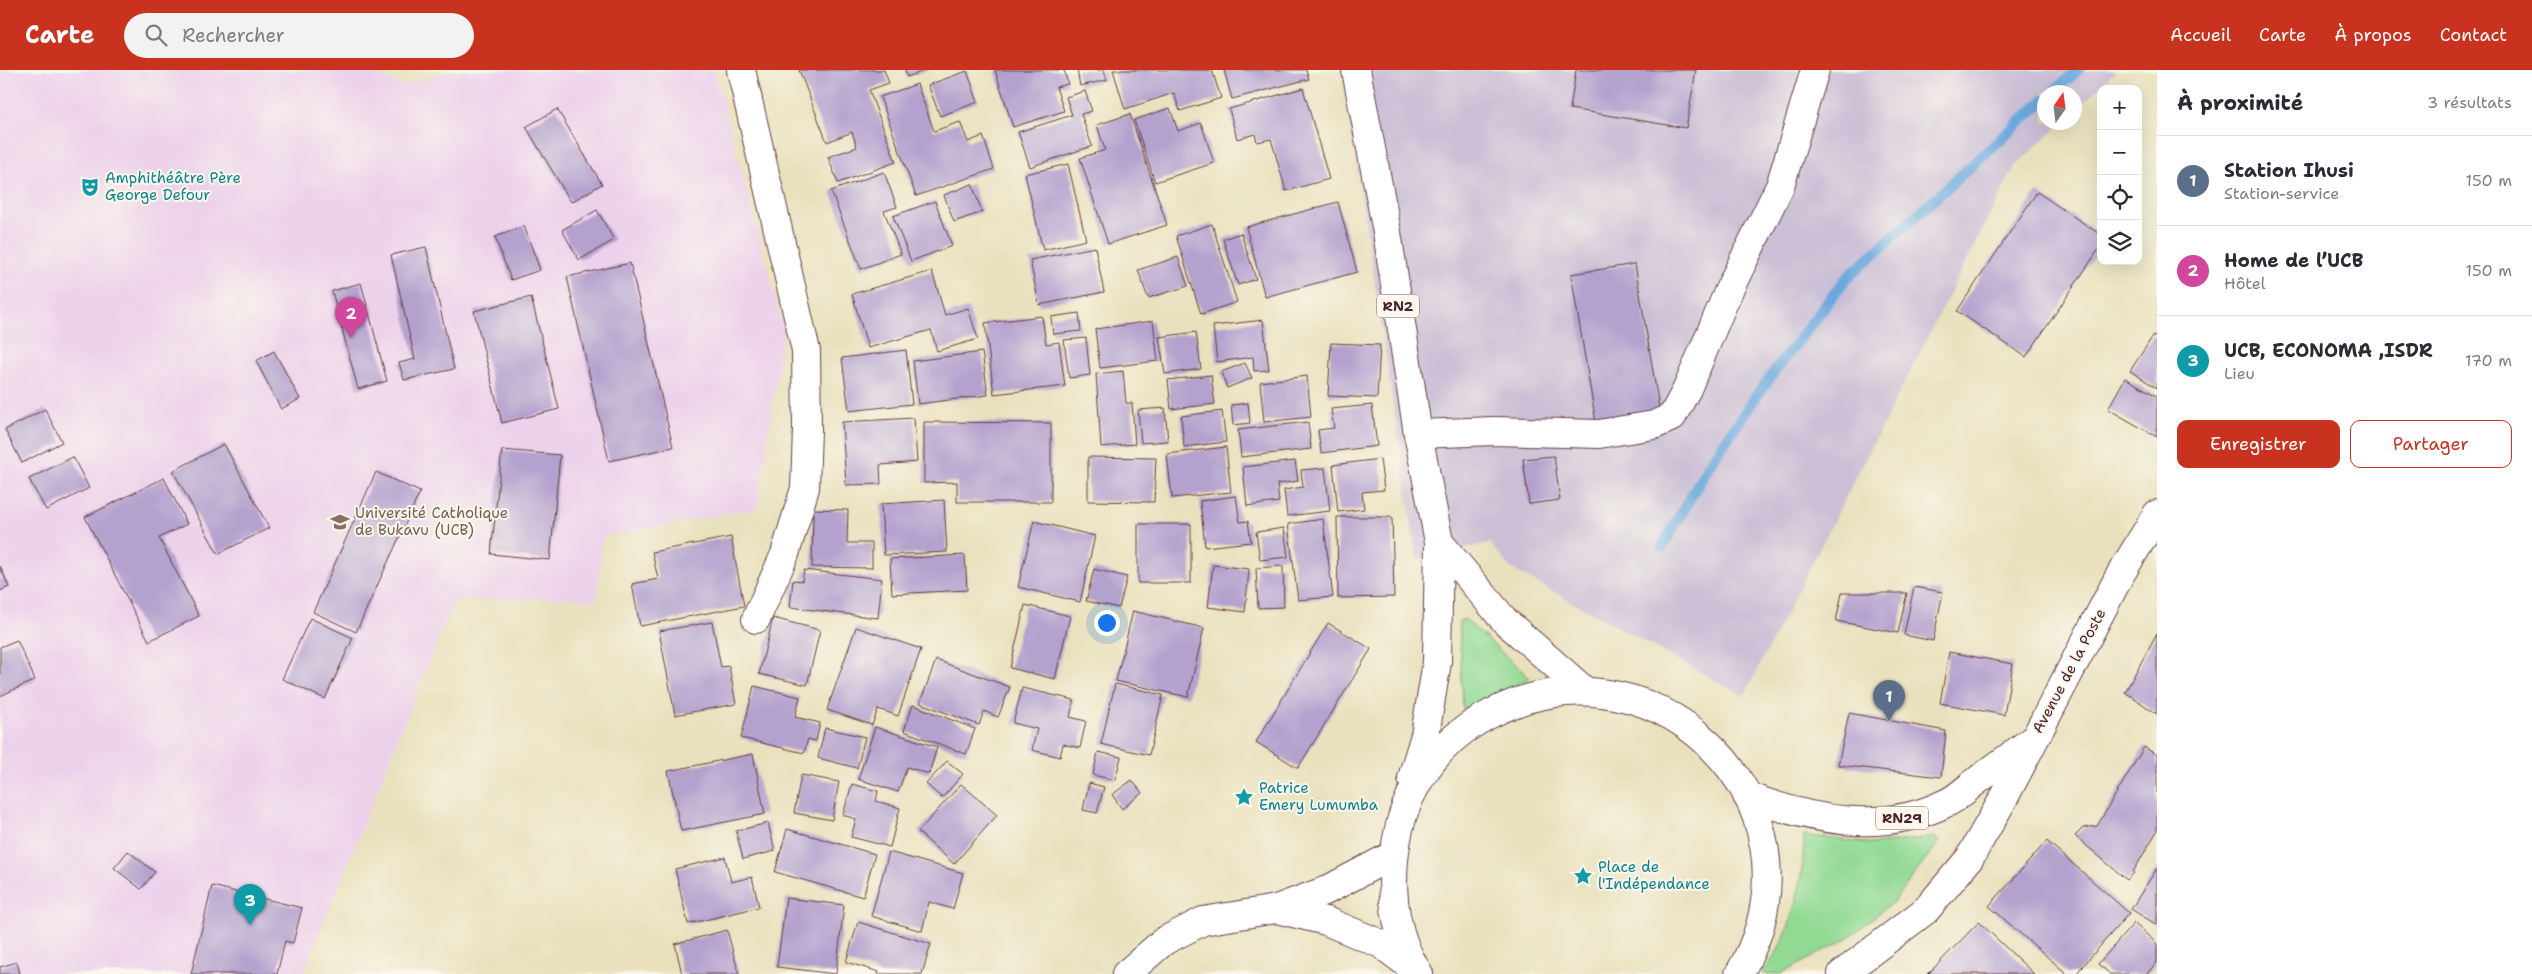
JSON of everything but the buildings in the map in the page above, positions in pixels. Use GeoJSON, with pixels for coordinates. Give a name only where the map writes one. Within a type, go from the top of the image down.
{"type":"FeatureCollection","features":[{"type":"Feature","properties":{"kind":"main road"},"geometry":{"type":"LineString","coordinates":[[740,70],[806,351],[807,429],[805,488],[785,554],[756,619]]}},
{"type":"Feature","properties":{"kind":"main road","name":"RN2"},"geometry":{"type":"LineString","coordinates":[[1356,70],[1386,232],[1418,434],[1439,542],[1437,662],[1424,735],[1403,810]]}},
{"type":"Feature","properties":{"kind":"main road"},"geometry":{"type":"LineString","coordinates":[[1418,434],[1494,431],[1599,434],[1654,425],[1672,417],[1687,389],[1728,292],[1780,186],[1815,70]]}},
{"type":"Feature","properties":{"kind":"main road","name":"Avenue de la Poste"},"geometry":{"type":"LineString","coordinates":[[1748,796],[1788,811],[1826,819],[1872,822],[1912,817],[1948,803],[2037,737],[2120,574],[2157,514]]}},
{"type":"Feature","properties":{"kind":"main road","name":"RN2"},"geometry":{"type":"LineString","coordinates":[[1439,542],[1505,620],[1585,691]]}},
{"type":"Feature","properties":{"kind":"main road"},"geometry":{"type":"LineString","coordinates":[[1418,973],[1405,945],[1393,901],[1393,855],[1403,810],[1423,773],[1443,748],[1466,728],[1494,711],[1522,699],[1554,692],[1585,691],[1614,694],[1642,701],[1676,719],[1714,748],[1733,771],[1748,796],[1758,822],[1764,850],[1766,878],[1764,906],[1758,933],[1739,974]]}},
{"type":"Feature","properties":{"kind":"main road","name":"RN29"},"geometry":{"type":"LineString","coordinates":[[1842,974],[1926,910],[1963,866],[2005,796],[2037,737]]}},
{"type":"Feature","properties":{"kind":"main road"},"geometry":{"type":"LineString","coordinates":[[1126,974],[1164,941],[1203,921],[1276,909],[1327,890],[1393,855]]}},
{"type":"Feature","properties":{"kind":"main road"},"geometry":{"type":"LineString","coordinates":[[1276,909],[1326,921],[1381,944],[1418,973]]}},
{"type":"Feature","properties":{"kind":"shaded area","name":"Université Catholique de Bukavu (UCB)"},"geometry":{"type":"Polygon","coordinates":[[[0,70],[362,70],[406,85],[452,70],[714,70],[784,330],[757,508],[602,537],[597,602],[573,598],[454,600],[303,974],[0,974],[0,70]]]}},
{"type":"Feature","properties":{"kind":"shaded area"},"geometry":{"type":"Polygon","coordinates":[[[1342,70],[2117,70],[2101,85],[2097,85],[2097,89],[2082,103],[2082,85],[2037,85],[2037,130],[2054,130],[2015,166],[1744,696],[1510,568],[1490,543],[1417,559],[1342,70]]]}},
{"type":"Feature","properties":{"kind":"green space"},"geometry":{"type":"Polygon","coordinates":[[[1465,619],[1530,678],[1463,710],[1459,621],[1465,619]]]}},
{"type":"Feature","properties":{"kind":"green space"},"geometry":{"type":"Polygon","coordinates":[[[1804,835],[1875,844],[1934,837],[1940,841],[1894,901],[1848,938],[1781,974],[1762,974],[1781,943],[1794,908],[1802,871],[1804,835]]]}},
{"type":"Feature","properties":{"kind":"waterway"},"geometry":{"type":"LineString","coordinates":[[2061,85],[2078,70]]}},
{"type":"Feature","properties":{"kind":"waterway"},"geometry":{"type":"LineString","coordinates":[[1662,547],[1709,465],[1762,388],[1844,281],[2037,106]]}},
{"type":"Feature","properties":{"kind":"place","name":"Amphithéâtre Père George Defour"},"geometry":{"type":"Point","coordinates":[90,187]}},
{"type":"Feature","properties":{"kind":"place","name":"Home de l’UCB"},"geometry":{"type":"Point","coordinates":[351,338]}},
{"type":"Feature","properties":{"kind":"place","name":"Université Catholique de Bukavu (UCB)"},"geometry":{"type":"Point","coordinates":[340,522]}},
{"type":"Feature","properties":{"kind":"place","name":"Station Ihusi"},"geometry":{"type":"Point","coordinates":[1889,721]}},
{"type":"Feature","properties":{"kind":"place","name":"Patrice Emery Lumumba"},"geometry":{"type":"Point","coordinates":[1244,797]}},
{"type":"Feature","properties":{"kind":"place","name":"Place de l'Indépendance"},"geometry":{"type":"Point","coordinates":[1583,876]}},
{"type":"Feature","properties":{"kind":"place","name":"UCB, ECONOMA ,ISDR"},"geometry":{"type":"Point","coordinates":[250,925]}}]}
